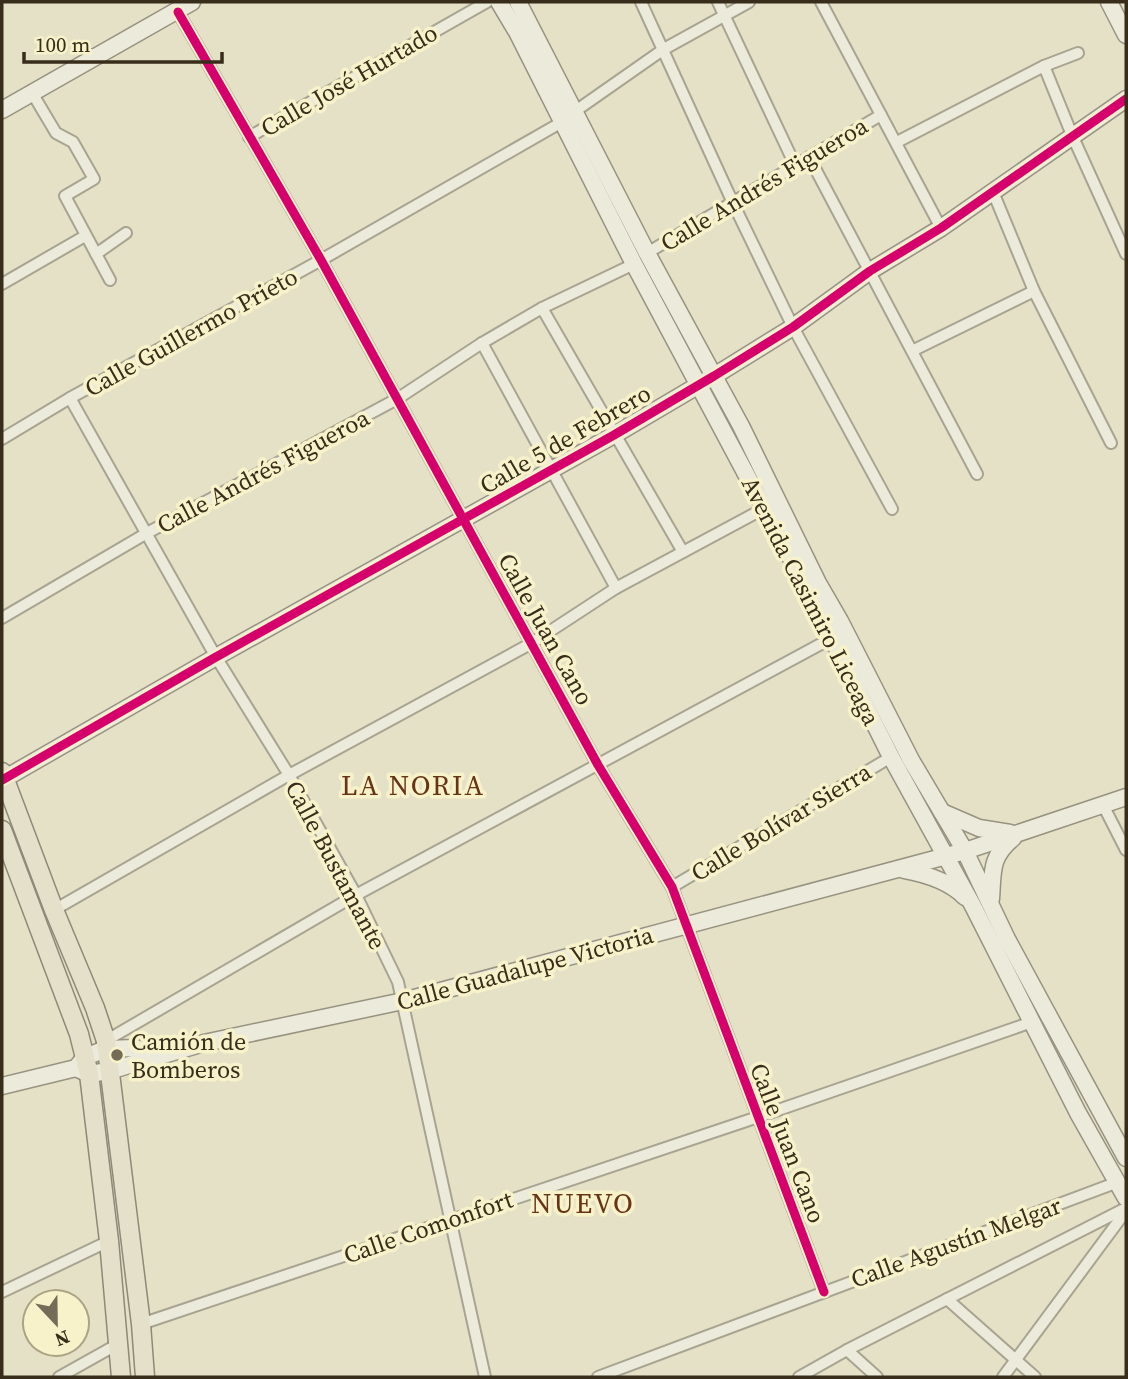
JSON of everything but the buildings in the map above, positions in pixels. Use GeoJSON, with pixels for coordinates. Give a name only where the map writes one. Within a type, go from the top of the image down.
{"type":"FeatureCollection","features":[{"type":"Feature","properties":{"kind":"main road"},"geometry":{"type":"LineString","coordinates":[[2,110],[31,91],[192,2]]}},
{"type":"Feature","properties":{"kind":"main road","name":"Avenida Casimiro Liceaga"},"geometry":{"type":"LineString","coordinates":[[499,2],[647,253],[714,376],[911,760],[965,851],[1007,939],[1126,1158]]}},
{"type":"Feature","properties":{"kind":"main road","name":"Avenida Casimiro Liceaga"},"geometry":{"type":"LineString","coordinates":[[518,2],[634,264],[832,639],[891,757],[973,906],[1078,1114],[1126,1198]]}},
{"type":"Feature","properties":{"kind":"main road"},"geometry":{"type":"LineString","coordinates":[[1109,2],[1126,35]]}},
{"type":"Feature","properties":{"kind":"main road","name":"Calle 5 de Febrero"},"geometry":{"type":"LineString","coordinates":[[3,777],[614,435],[714,376],[793,327],[870,271],[941,228],[1126,99]]}},
{"type":"Feature","properties":{"kind":"main road"},"geometry":{"type":"LineString","coordinates":[[3,777],[95,1008],[106,1045],[141,1324],[145,1377]]}},
{"type":"Feature","properties":{"kind":"main road","name":"Calle Guadalupe Victoria"},"geometry":{"type":"LineString","coordinates":[[83,1062],[108,1071],[205,1043],[403,1001],[965,851],[1126,797]]}},
{"type":"Feature","properties":{"kind":"main road"},"geometry":{"type":"LineString","coordinates":[[942,813],[978,828],[997,833],[1020,834]]}},
{"type":"Feature","properties":{"kind":"main road"},"geometry":{"type":"LineString","coordinates":[[2,830],[83,1062],[109,1241],[121,1377]]}},
{"type":"Feature","properties":{"kind":"main road"},"geometry":{"type":"LineString","coordinates":[[990,901],[993,862],[1001,848],[1020,834]]}},
{"type":"Feature","properties":{"kind":"main road"},"geometry":{"type":"LineString","coordinates":[[898,869],[922,873],[939,880],[963,894],[973,906]]}},
{"type":"Feature","properties":{"kind":"main road","name":"Calle Guadalupe Victoria"},"geometry":{"type":"LineString","coordinates":[[83,1062],[106,1045],[135,1048],[162,1055]]}},
{"type":"Feature","properties":{"kind":"main road"},"geometry":{"type":"LineString","coordinates":[[2,1086],[83,1062]]}},
{"type":"Feature","properties":{"kind":"street","name":"Calle José Hurtado"},"geometry":{"type":"LineString","coordinates":[[249,137],[487,2]]}},
{"type":"Feature","properties":{"kind":"street"},"geometry":{"type":"LineString","coordinates":[[641,2],[793,327],[892,509]]}},
{"type":"Feature","properties":{"kind":"street"},"geometry":{"type":"LineString","coordinates":[[718,2],[794,164]]}},
{"type":"Feature","properties":{"kind":"street","name":"Calle Guillermo Prieto"},"geometry":{"type":"LineString","coordinates":[[2,439],[321,260],[568,117],[664,49],[749,2]]}},
{"type":"Feature","properties":{"kind":"street"},"geometry":{"type":"LineString","coordinates":[[821,2],[941,228]]}},
{"type":"Feature","properties":{"kind":"street","name":"Calle Juan Cano"},"geometry":{"type":"LineString","coordinates":[[178,12],[321,260],[598,765],[672,887],[824,1292]]}},
{"type":"Feature","properties":{"kind":"street"},"geometry":{"type":"LineString","coordinates":[[897,142],[1044,66],[1078,53]]}},
{"type":"Feature","properties":{"kind":"street"},"geometry":{"type":"LineString","coordinates":[[1044,66],[1126,254]]}},
{"type":"Feature","properties":{"kind":"street"},"geometry":{"type":"LineString","coordinates":[[31,91],[56,133],[73,142],[94,178],[65,197],[110,280]]}},
{"type":"Feature","properties":{"kind":"street","name":"Calle Andrés Figueroa"},"geometry":{"type":"LineString","coordinates":[[647,253],[881,115]]}},
{"type":"Feature","properties":{"kind":"street"},"geometry":{"type":"LineString","coordinates":[[809,157],[914,350],[977,474]]}},
{"type":"Feature","properties":{"kind":"street"},"geometry":{"type":"LineString","coordinates":[[993,192],[1034,291],[1111,443]]}},
{"type":"Feature","properties":{"kind":"street"},"geometry":{"type":"LineString","coordinates":[[96,254],[126,233]]}},
{"type":"Feature","properties":{"kind":"street"},"geometry":{"type":"LineString","coordinates":[[2,284],[85,236]]}},
{"type":"Feature","properties":{"kind":"street","name":"Calle Andrés Figueroa"},"geometry":{"type":"LineString","coordinates":[[2,618],[146,533],[397,399],[482,343],[542,308],[634,264]]}},
{"type":"Feature","properties":{"kind":"street"},"geometry":{"type":"LineString","coordinates":[[914,350],[1034,291]]}},
{"type":"Feature","properties":{"kind":"street"},"geometry":{"type":"LineString","coordinates":[[542,308],[682,552]]}},
{"type":"Feature","properties":{"kind":"street"},"geometry":{"type":"LineString","coordinates":[[482,343],[616,588]]}},
{"type":"Feature","properties":{"kind":"street","name":"Calle Bustamante"},"geometry":{"type":"LineString","coordinates":[[71,398],[216,657],[289,775],[356,895],[398,982],[485,1377]]}},
{"type":"Feature","properties":{"kind":"street"},"geometry":{"type":"LineString","coordinates":[[54,910],[289,775],[532,643],[616,588],[763,509]]}},
{"type":"Feature","properties":{"kind":"street"},"geometry":{"type":"LineString","coordinates":[[106,1045],[356,895],[832,639]]}},
{"type":"Feature","properties":{"kind":"street","name":"Calle Bolívar Sierra"},"geometry":{"type":"LineString","coordinates":[[672,887],[891,757]]}},
{"type":"Feature","properties":{"kind":"street"},"geometry":{"type":"LineString","coordinates":[[1102,805],[1126,850]]}},
{"type":"Feature","properties":{"kind":"street","name":"Calle Comonfort"},"geometry":{"type":"LineString","coordinates":[[141,1324],[1032,1022]]}},
{"type":"Feature","properties":{"kind":"street","name":"Calle Agustín Melgar"},"geometry":{"type":"LineString","coordinates":[[598,1377],[1118,1182]]}},
{"type":"Feature","properties":{"kind":"street"},"geometry":{"type":"LineString","coordinates":[[799,1377],[847,1350],[1126,1210]]}},
{"type":"Feature","properties":{"kind":"street"},"geometry":{"type":"LineString","coordinates":[[1003,1377],[1126,1210]]}},
{"type":"Feature","properties":{"kind":"street"},"geometry":{"type":"LineString","coordinates":[[2,1292],[109,1241]]}},
{"type":"Feature","properties":{"kind":"street"},"geometry":{"type":"LineString","coordinates":[[947,1299],[1035,1377]]}},
{"type":"Feature","properties":{"kind":"street"},"geometry":{"type":"LineString","coordinates":[[59,1377],[118,1344]]}},
{"type":"Feature","properties":{"kind":"street"},"geometry":{"type":"LineString","coordinates":[[847,1350],[877,1377]]}},
{"type":"Feature","properties":{"kind":"cycle path"},"geometry":{"type":"LineString","coordinates":[[178,12],[321,260],[598,765],[672,887],[824,1292]]}},
{"type":"Feature","properties":{"kind":"cycle path"},"geometry":{"type":"LineString","coordinates":[[2,780],[714,376],[793,327],[870,271],[941,228],[1126,99]]}},
{"type":"Feature","properties":{"kind":"place","name":"Camión de Bomberos"},"geometry":{"type":"Point","coordinates":[117,1055]}},
{"type":"Feature","properties":{"kind":"district","name":"LA NORIA"},"geometry":{"type":"Point","coordinates":[413,785]}},
{"type":"Feature","properties":{"kind":"district","name":"NUEVO"},"geometry":{"type":"Point","coordinates":[583,1203]}}]}
